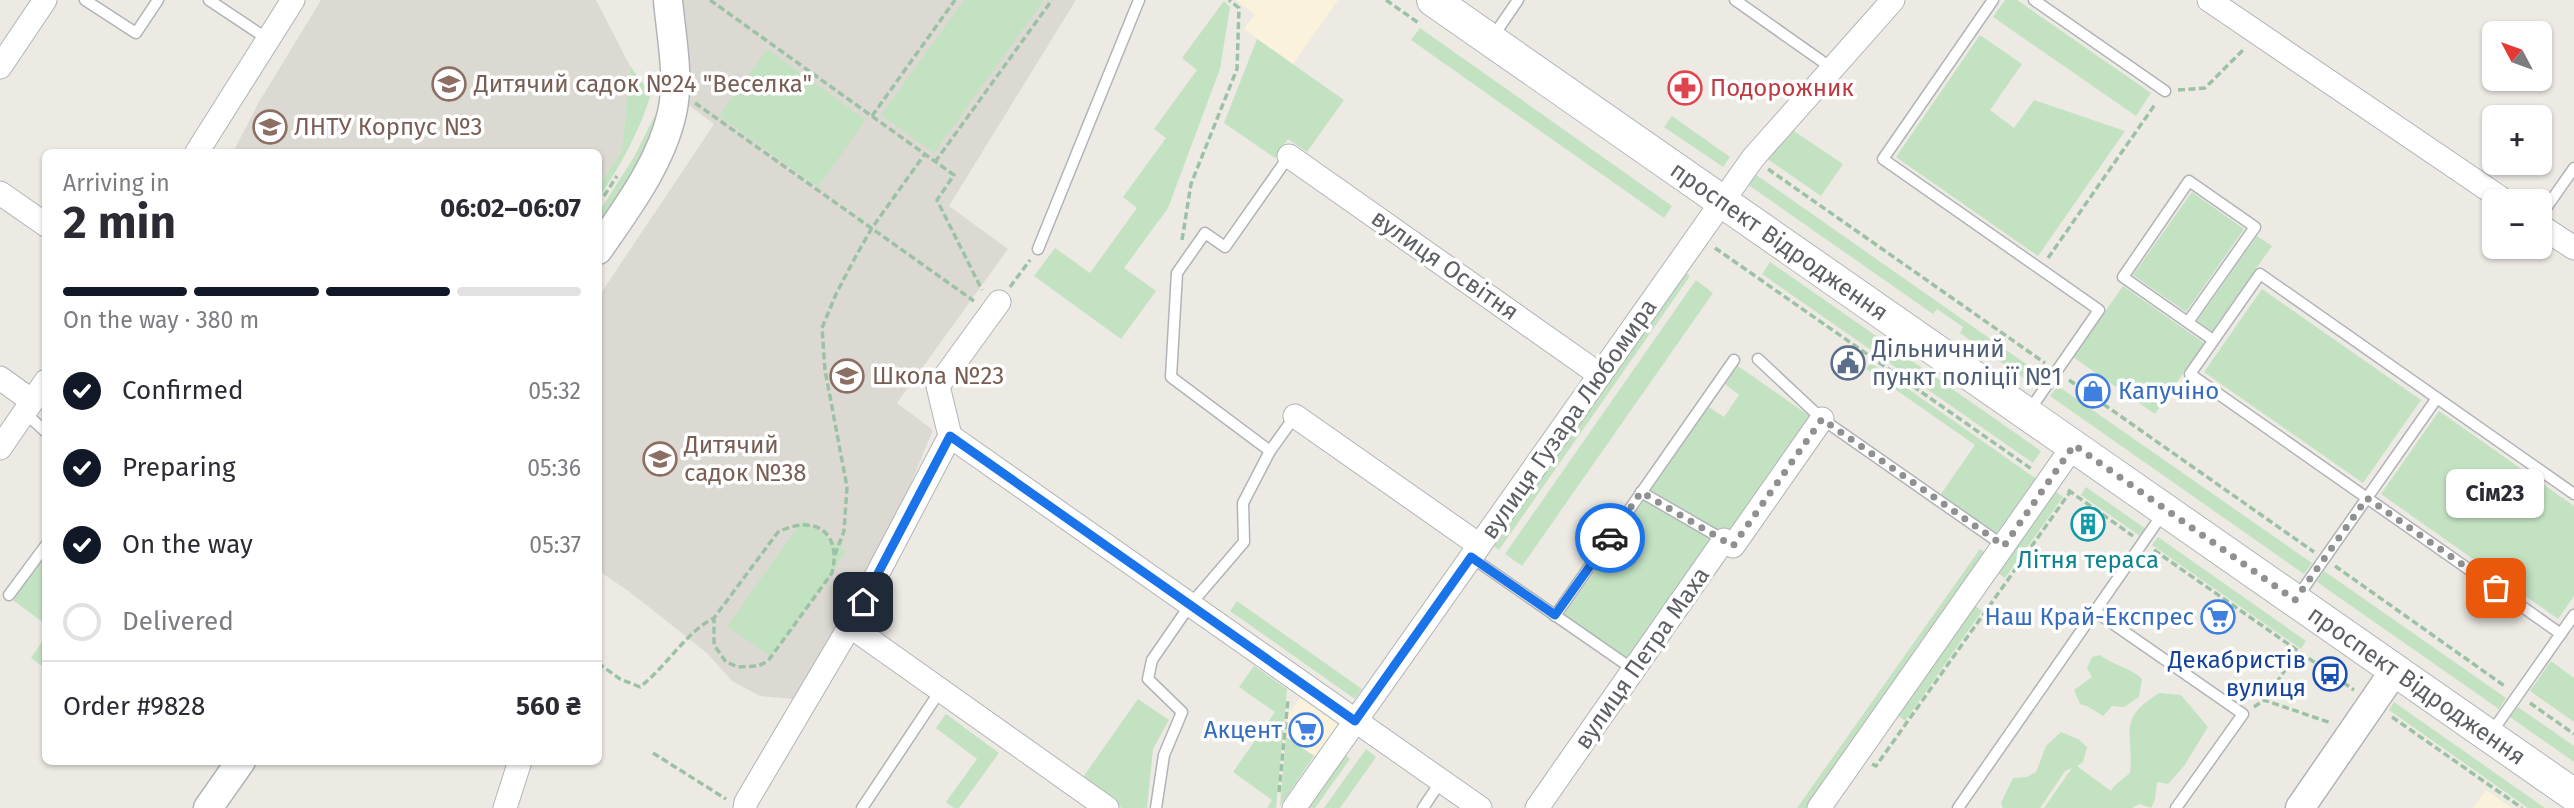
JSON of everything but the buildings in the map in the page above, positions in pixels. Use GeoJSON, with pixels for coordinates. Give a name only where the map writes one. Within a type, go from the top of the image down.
{"type":"FeatureCollection","features":[{"type":"Feature","properties":{"kind":"main road","name":"проспект Відродження"},"geometry":{"type":"LineString","coordinates":[[1426,12],[1490,40],[2574,795]]}},
{"type":"Feature","properties":{"kind":"street"},"geometry":{"type":"LineString","coordinates":[[0,67],[46,0]]}},
{"type":"Feature","properties":{"kind":"street"},"geometry":{"type":"LineString","coordinates":[[199,149],[293,0]]}},
{"type":"Feature","properties":{"kind":"street"},"geometry":{"type":"LineString","coordinates":[[602,244],[656,158],[672,113],[675,81],[668,0]]}},
{"type":"Feature","properties":{"kind":"street","name":"вулиця Гузара Любомира"},"geometry":{"type":"LineString","coordinates":[[1286,801],[1355,721],[1753,158],[1893,0]]}},
{"type":"Feature","properties":{"kind":"street"},"geometry":{"type":"LineString","coordinates":[[2209,0],[2487,189]]}},
{"type":"Feature","properties":{"kind":"street","name":"вулиця Освітня"},"geometry":{"type":"LineString","coordinates":[[1289,156],[1600,375]]}},
{"type":"Feature","properties":{"kind":"street"},"geometry":{"type":"LineString","coordinates":[[0,192],[42,222]]}},
{"type":"Feature","properties":{"kind":"street"},"geometry":{"type":"LineString","coordinates":[[2552,234],[2574,248]]}},
{"type":"Feature","properties":{"kind":"street"},"geometry":{"type":"LineString","coordinates":[[743,805],[850,626],[950,436],[938,386],[995,308]]}},
{"type":"Feature","properties":{"kind":"street"},"geometry":{"type":"LineString","coordinates":[[0,378],[28,407]]}},
{"type":"Feature","properties":{"kind":"street"},"geometry":{"type":"LineString","coordinates":[[0,448],[42,387]]}},
{"type":"Feature","properties":{"kind":"street"},"geometry":{"type":"LineString","coordinates":[[1295,416],[1475,551]]}},
{"type":"Feature","properties":{"kind":"street","name":"вулиця Петра Маха"},"geometry":{"type":"LineString","coordinates":[[1538,808],[1724,540],[1733,546],[1822,419]]}},
{"type":"Feature","properties":{"kind":"street"},"geometry":{"type":"LineString","coordinates":[[950,436],[1480,808]]}},
{"type":"Feature","properties":{"kind":"street"},"geometry":{"type":"LineString","coordinates":[[1819,808],[2074,445]]}},
{"type":"Feature","properties":{"kind":"street"},"geometry":{"type":"LineString","coordinates":[[850,626],[1107,808]]}},
{"type":"Feature","properties":{"kind":"street"},"geometry":{"type":"LineString","coordinates":[[2300,808],[2367,699],[2395,670]]}},
{"type":"Feature","properties":{"kind":"street"},"geometry":{"type":"LineString","coordinates":[[208,808],[238,765]]}},
{"type":"Feature","properties":{"kind":"street"},"geometry":{"type":"LineString","coordinates":[[505,808],[519,765]]}},
{"type":"Feature","properties":{"kind":"street"},"geometry":{"type":"LineString","coordinates":[[2565,808],[2574,795]]}},
{"type":"Feature","properties":{"kind":"lane"},"geometry":{"type":"LineString","coordinates":[[86,0],[136,33],[158,0]]}},
{"type":"Feature","properties":{"kind":"lane"},"geometry":{"type":"LineString","coordinates":[[209,0],[270,40]]}},
{"type":"Feature","properties":{"kind":"lane"},"geometry":{"type":"LineString","coordinates":[[1038,249],[1139,0]]}},
{"type":"Feature","properties":{"kind":"lane"},"geometry":{"type":"LineString","coordinates":[[1490,40],[1518,0]]}},
{"type":"Feature","properties":{"kind":"lane"},"geometry":{"type":"LineString","coordinates":[[1993,0],[1883,159],[2099,310],[2028,413]]}},
{"type":"Feature","properties":{"kind":"lane"},"geometry":{"type":"LineString","coordinates":[[2034,0],[2165,91]]}},
{"type":"Feature","properties":{"kind":"lane"},"geometry":{"type":"LineString","coordinates":[[1742,2],[1833,69]]}},
{"type":"Feature","properties":{"kind":"lane"},"geometry":{"type":"LineString","coordinates":[[1270,451],[1171,377],[1177,273],[1205,233],[1225,247],[1289,156]]}},
{"type":"Feature","properties":{"kind":"lane"},"geometry":{"type":"LineString","coordinates":[[2552,199],[2574,168]]}},
{"type":"Feature","properties":{"kind":"lane"},"geometry":{"type":"LineString","coordinates":[[2188,322],[2255,227],[2189,181],[2123,277],[2213,340]]}},
{"type":"Feature","properties":{"kind":"lane"},"geometry":{"type":"LineString","coordinates":[[2561,634],[2190,374],[2260,274],[2574,494]]}},
{"type":"Feature","properties":{"kind":"lane"},"geometry":{"type":"LineString","coordinates":[[1758,359],[1822,419],[2004,546]]}},
{"type":"Feature","properties":{"kind":"lane"},"geometry":{"type":"LineString","coordinates":[[1555,615],[1734,360]]}},
{"type":"Feature","properties":{"kind":"lane"},"geometry":{"type":"LineString","coordinates":[[2295,600],[2437,398]]}},
{"type":"Feature","properties":{"kind":"lane"},"geometry":{"type":"LineString","coordinates":[[28,407],[42,426]]}},
{"type":"Feature","properties":{"kind":"lane"},"geometry":{"type":"LineString","coordinates":[[1156,808],[1164,755],[1182,712],[1148,679],[1152,660],[1190,605],[1244,542],[1243,503],[1270,451],[1295,416]]}},
{"type":"Feature","properties":{"kind":"lane"},"geometry":{"type":"LineString","coordinates":[[1641,492],[1724,540]]}},
{"type":"Feature","properties":{"kind":"lane"},"geometry":{"type":"LineString","coordinates":[[1958,808],[2166,510]]}},
{"type":"Feature","properties":{"kind":"lane"},"geometry":{"type":"LineString","coordinates":[[9,595],[42,550]]}},
{"type":"Feature","properties":{"kind":"lane"},"geometry":{"type":"LineString","coordinates":[[1475,551],[1555,615],[1634,670]]}},
{"type":"Feature","properties":{"kind":"lane"},"geometry":{"type":"LineString","coordinates":[[2096,612],[2243,714],[2176,808]]}},
{"type":"Feature","properties":{"kind":"lane"},"geometry":{"type":"LineString","coordinates":[[2490,736],[2574,615]]}},
{"type":"Feature","properties":{"kind":"lane"},"geometry":{"type":"LineString","coordinates":[[862,808],[940,691]]}},
{"type":"Feature","properties":{"kind":"lane"},"geometry":{"type":"LineString","coordinates":[[1423,808],[1441,781]]}},
{"type":"Feature","properties":{"kind":"path"},"geometry":{"type":"LineString","coordinates":[[710,0],[954,175],[937,200],[980,288],[995,308]]}},
{"type":"Feature","properties":{"kind":"path"},"geometry":{"type":"LineString","coordinates":[[872,116],[955,0]]}},
{"type":"Feature","properties":{"kind":"path"},"geometry":{"type":"LineString","coordinates":[[935,162],[1052,0]]}},
{"type":"Feature","properties":{"kind":"path"},"geometry":{"type":"LineString","coordinates":[[1177,273],[1191,184],[1237,69],[1240,8],[1229,0]]}},
{"type":"Feature","properties":{"kind":"path"},"geometry":{"type":"LineString","coordinates":[[1386,0],[1426,12]]}},
{"type":"Feature","properties":{"kind":"path"},"geometry":{"type":"LineString","coordinates":[[2040,269],[2165,91],[2205,88],[2259,34]]}},
{"type":"Feature","properties":{"kind":"path"},"geometry":{"type":"LineString","coordinates":[[694,102],[872,228],[995,308]]}},
{"type":"Feature","properties":{"kind":"path"},"geometry":{"type":"LineString","coordinates":[[714,618],[714,645],[726,662],[738,667],[758,666],[768,661],[832,573],[834,557],[844,531],[847,487],[825,370],[822,328],[836,294],[872,228],[925,154]]}},
{"type":"Feature","properties":{"kind":"path"},"geometry":{"type":"LineString","coordinates":[[1753,158],[2574,734]]}},
{"type":"Feature","properties":{"kind":"path"},"geometry":{"type":"LineString","coordinates":[[602,199],[618,175]]}},
{"type":"Feature","properties":{"kind":"path"},"geometry":{"type":"LineString","coordinates":[[1698,236],[2522,808]]}},
{"type":"Feature","properties":{"kind":"path"},"geometry":{"type":"LineString","coordinates":[[602,666],[620,679],[640,687],[659,672],[702,624],[714,618],[778,532],[793,525],[808,523],[824,531],[831,539],[834,557]]}},
{"type":"Feature","properties":{"kind":"path"},"geometry":{"type":"LineString","coordinates":[[2243,714],[2264,701],[2298,652]]}},
{"type":"Feature","properties":{"kind":"path"},"geometry":{"type":"LineString","coordinates":[[1286,801],[1290,676]]}},
{"type":"Feature","properties":{"kind":"path"},"geometry":{"type":"LineString","coordinates":[[2264,701],[2340,726]]}},
{"type":"Feature","properties":{"kind":"path"},"geometry":{"type":"LineString","coordinates":[[653,752],[743,805]]}},
{"type":"Feature","properties":{"kind":"shaded area","name":"Дитячий садок №24 \"Веселка\""},"geometry":{"type":"Polygon","coordinates":[[[321,0],[596,0],[630,66],[622,150],[602,180],[602,149],[235,149],[259,102],[321,0]]]}},
{"type":"Feature","properties":{"kind":"shaded area","name":"Школа №23"},"geometry":{"type":"Polygon","coordinates":[[[678,0],[1076,0],[949,206],[1008,249],[897,403],[933,430],[889,536],[793,699],[760,696],[732,681],[707,653],[602,573],[602,292],[714,124],[683,101],[678,0]]]}},
{"type":"Feature","properties":{"kind":"shaded area"},"geometry":{"type":"Polygon","coordinates":[[[1236,0],[1338,0],[1293,64],[1244,29],[1255,14],[1236,0]]]}},
{"type":"Feature","properties":{"kind":"shaded area"},"geometry":{"type":"Polygon","coordinates":[[[1300,698],[1341,727],[1319,759],[1286,737],[1288,714],[1300,698]]]}},
{"type":"Feature","properties":{"kind":"shaded area"},"geometry":{"type":"Polygon","coordinates":[[[2486,790],[2498,798],[2512,808],[2473,808],[2486,790]]]}},
{"type":"Feature","properties":{"kind":"green space"},"geometry":{"type":"Polygon","coordinates":[[[964,0],[1044,0],[934,153],[881,115],[964,0]]]}},
{"type":"Feature","properties":{"kind":"green space"},"geometry":{"type":"Polygon","coordinates":[[[2005,0],[2017,0],[2151,93],[2136,116],[1993,17],[2005,0]]]}},
{"type":"Feature","properties":{"kind":"green space"},"geometry":{"type":"Polygon","coordinates":[[[1224,1],[1230,7],[1220,69],[1168,208],[1124,268],[1156,291],[1121,339],[1034,276],[1055,248],[1090,273],[1137,208],[1123,197],[1166,138],[1154,129],[1197,70],[1182,58],[1224,1]]]}},
{"type":"Feature","properties":{"kind":"green space"},"geometry":{"type":"Polygon","coordinates":[[[1420,28],[1672,206],[1664,218],[1411,40],[1420,28]]]}},
{"type":"Feature","properties":{"kind":"green space"},"geometry":{"type":"Polygon","coordinates":[[[1980,35],[2022,64],[1990,110],[2014,128],[2034,100],[2125,131],[2038,256],[1896,157],[1980,35]]]}},
{"type":"Feature","properties":{"kind":"green space"},"geometry":{"type":"Polygon","coordinates":[[[1257,39],[1344,100],[1307,152],[1288,139],[1275,158],[1224,123],[1257,39]]]}},
{"type":"Feature","properties":{"kind":"green space"},"geometry":{"type":"Polygon","coordinates":[[[767,49],[866,120],[818,187],[719,116],[767,49]]]}},
{"type":"Feature","properties":{"kind":"green space"},"geometry":{"type":"Polygon","coordinates":[[[630,66],[651,94],[629,148],[602,193],[602,180],[622,150],[630,66]]]}},
{"type":"Feature","properties":{"kind":"green space"},"geometry":{"type":"Polygon","coordinates":[[[1672,116],[1730,157],[1723,167],[1664,127],[1672,116]]]}},
{"type":"Feature","properties":{"kind":"green space"},"geometry":{"type":"Polygon","coordinates":[[[654,117],[660,121],[644,164],[602,229],[602,207],[634,157],[654,117]]]}},
{"type":"Feature","properties":{"kind":"green space"},"geometry":{"type":"Polygon","coordinates":[[[1791,129],[1843,164],[1821,196],[1766,158],[1791,129]]]}},
{"type":"Feature","properties":{"kind":"green space"},"geometry":{"type":"Polygon","coordinates":[[[1755,174],[2042,375],[2035,386],[1960,333],[1963,327],[1937,309],[1933,314],[1747,184],[1755,174]]]}},
{"type":"Feature","properties":{"kind":"green space"},"geometry":{"type":"Polygon","coordinates":[[[2192,192],[2244,229],[2186,312],[2133,275],[2192,192]]]}},
{"type":"Feature","properties":{"kind":"green space"},"geometry":{"type":"Polygon","coordinates":[[[2257,236],[2272,246],[2212,331],[2197,321],[2257,236]]]}},
{"type":"Feature","properties":{"kind":"green space"},"geometry":{"type":"Polygon","coordinates":[[[1770,262],[2041,451],[2033,463],[1762,274],[1770,262]]]}},
{"type":"Feature","properties":{"kind":"green space"},"geometry":{"type":"Polygon","coordinates":[[[1683,271],[1690,276],[1499,550],[1492,545],[1683,271]]]}},
{"type":"Feature","properties":{"kind":"green space"},"geometry":{"type":"Polygon","coordinates":[[[1696,280],[1713,293],[1522,566],[1505,554],[1696,280]]]}},
{"type":"Feature","properties":{"kind":"green space"},"geometry":{"type":"Polygon","coordinates":[[[2123,286],[2204,343],[2155,414],[2073,357],[2123,286]]]}},
{"type":"Feature","properties":{"kind":"green space"},"geometry":{"type":"Polygon","coordinates":[[[2262,289],[2421,400],[2363,483],[2204,372],[2262,289]]]}},
{"type":"Feature","properties":{"kind":"green space"},"geometry":{"type":"Polygon","coordinates":[[[1871,363],[2038,480],[1999,535],[1941,494],[1975,445],[1866,369],[1871,363]]]}},
{"type":"Feature","properties":{"kind":"green space"},"geometry":{"type":"Polygon","coordinates":[[[1738,366],[1814,419],[1731,538],[1651,490],[1709,407],[1724,417],[1739,395],[1725,384],[1738,366]]]}},
{"type":"Feature","properties":{"kind":"green space"},"geometry":{"type":"Polygon","coordinates":[[[2058,386],[2312,563],[2304,574],[2050,396],[2058,386]]]}},
{"type":"Feature","properties":{"kind":"green space"},"geometry":{"type":"Polygon","coordinates":[[[2439,411],[2574,506],[2574,596],[2558,619],[2381,494],[2439,411]]]}},
{"type":"Feature","properties":{"kind":"green space"},"geometry":{"type":"Polygon","coordinates":[[[2086,487],[2146,529],[2140,536],[2081,495],[2086,487]]]}},
{"type":"Feature","properties":{"kind":"green space"},"geometry":{"type":"Polygon","coordinates":[[[2053,489],[2063,497],[2005,578],[1995,571],[2053,489]]]}},
{"type":"Feature","properties":{"kind":"green space"},"geometry":{"type":"Polygon","coordinates":[[[1644,501],[1716,543],[1632,662],[1564,615],[1644,501]]]}},
{"type":"Feature","properties":{"kind":"green space"},"geometry":{"type":"Polygon","coordinates":[[[803,520],[846,551],[771,657],[727,626],[803,520]]]}},
{"type":"Feature","properties":{"kind":"green space"},"geometry":{"type":"Polygon","coordinates":[[[2158,537],[2306,641],[2301,649],[2152,545],[2158,537]]]}},
{"type":"Feature","properties":{"kind":"green space"},"geometry":{"type":"Polygon","coordinates":[[[1980,549],[1987,554],[1808,808],[1797,808],[1980,549]]]}},
{"type":"Feature","properties":{"kind":"green space"},"geometry":{"type":"Polygon","coordinates":[[[42,559],[42,622],[13,600],[42,559]]]}},
{"type":"Feature","properties":{"kind":"green space"},"geometry":{"type":"Polygon","coordinates":[[[2324,571],[2506,698],[2499,709],[2317,582],[2324,571]]]}},
{"type":"Feature","properties":{"kind":"green space"},"geometry":{"type":"Polygon","coordinates":[[[1237,601],[1362,689],[1355,699],[1230,611],[1237,601]]]}},
{"type":"Feature","properties":{"kind":"green space"},"geometry":{"type":"Polygon","coordinates":[[[1972,604],[1982,611],[1905,721],[1895,713],[1972,604]]]}},
{"type":"Feature","properties":{"kind":"green space"},"geometry":{"type":"Polygon","coordinates":[[[42,642],[42,666],[31,658],[42,642]]]}},
{"type":"Feature","properties":{"kind":"green space"},"geometry":{"type":"Polygon","coordinates":[[[2100,655],[2142,679],[2139,697],[2124,707],[2112,706],[2103,716],[2080,704],[2074,690],[2092,677],[2087,668],[2092,657],[2100,655]]]}},
{"type":"Feature","properties":{"kind":"green space"},"geometry":{"type":"Polygon","coordinates":[[[2551,661],[2574,678],[2574,722],[2530,691],[2551,661]]]}},
{"type":"Feature","properties":{"kind":"green space"},"geometry":{"type":"Polygon","coordinates":[[[1254,666],[1287,689],[1276,808],[1267,808],[1272,800],[1233,772],[1275,712],[1239,687],[1254,666]]]}},
{"type":"Feature","properties":{"kind":"green space"},"geometry":{"type":"Polygon","coordinates":[[[2159,693],[2181,695],[2208,727],[2184,766],[2168,784],[2157,782],[2151,808],[2139,804],[2132,808],[2044,808],[2072,768],[2065,771],[2040,808],[2003,808],[2001,803],[2013,778],[2027,777],[2036,772],[2046,746],[2061,732],[2078,739],[2087,747],[2083,762],[2077,766],[2111,791],[2130,773],[2132,719],[2146,702],[2159,693]]]}},
{"type":"Feature","properties":{"kind":"green space"},"geometry":{"type":"Polygon","coordinates":[[[1138,699],[1169,720],[1153,749],[1147,808],[1122,808],[1081,780],[1138,699]]]}},
{"type":"Feature","properties":{"kind":"green space"},"geometry":{"type":"Polygon","coordinates":[[[2394,702],[2545,808],[2528,808],[2389,710],[2394,702]]]}},
{"type":"Feature","properties":{"kind":"green space"},"geometry":{"type":"Polygon","coordinates":[[[2518,707],[2574,746],[2574,762],[2510,717],[2518,707]]]}},
{"type":"Feature","properties":{"kind":"green space"},"geometry":{"type":"Polygon","coordinates":[[[946,714],[999,753],[959,808],[946,802],[977,759],[936,728],[946,714]]]}},
{"type":"Feature","properties":{"kind":"green space"},"geometry":{"type":"Polygon","coordinates":[[[1286,737],[1314,756],[1280,806],[1286,737]]]}},
{"type":"Feature","properties":{"kind":"green space"},"geometry":{"type":"Polygon","coordinates":[[[1366,749],[1376,757],[1340,808],[1324,808],[1366,749]]]}},
{"type":"Feature","properties":{"kind":"green space"},"geometry":{"type":"Polygon","coordinates":[[[1344,754],[1350,759],[1315,808],[1306,808],[1344,754]]]}},
{"type":"Feature","properties":{"kind":"way so far"},"geometry":{"type":"LineString","coordinates":[[1610,538],[1641,492],[1733,546],[1822,419],[2004,546],[2074,445],[2295,600],[2367,498],[2496,588]]}},
{"type":"Feature","properties":{"kind":"place","name":"Дитячий садок №24 \"Веселка\""},"geometry":{"type":"Point","coordinates":[449,84]}},
{"type":"Feature","properties":{"kind":"place","name":"Подорожник"},"geometry":{"type":"Point","coordinates":[1685,88]}},
{"type":"Feature","properties":{"kind":"place","name":"ЛНТУ Корпус №3"},"geometry":{"type":"Point","coordinates":[270,127]}},
{"type":"Feature","properties":{"kind":"place","name":"Дільничний пункт поліції №1"},"geometry":{"type":"Point","coordinates":[1848,363]}},
{"type":"Feature","properties":{"kind":"place","name":"Школа №23"},"geometry":{"type":"Point","coordinates":[847,376]}},
{"type":"Feature","properties":{"kind":"place","name":"Капучіно"},"geometry":{"type":"Point","coordinates":[2093,391]}},
{"type":"Feature","properties":{"kind":"place","name":"Дитячий садок №38"},"geometry":{"type":"Point","coordinates":[660,459]}},
{"type":"Feature","properties":{"kind":"place","name":"Літня тераса"},"geometry":{"type":"Point","coordinates":[2088,524]}},
{"type":"Feature","properties":{"kind":"place","name":"Сім23"},"geometry":{"type":"Point","coordinates":[2496,588]}},
{"type":"Feature","properties":{"kind":"place","name":"Наш Край-Експрес"},"geometry":{"type":"Point","coordinates":[2218,617]}},
{"type":"Feature","properties":{"kind":"place","name":"Декабристів вулиця"},"geometry":{"type":"Point","coordinates":[2330,674]}},
{"type":"Feature","properties":{"kind":"place","name":"Акцент"},"geometry":{"type":"Point","coordinates":[1306,730]}},
{"type":"Feature","properties":{"kind":"route"},"geometry":{"type":"LineString","coordinates":[[863,602],[950,436],[1355,721],[1471,557],[1555,615],[1610,538]]}}]}
